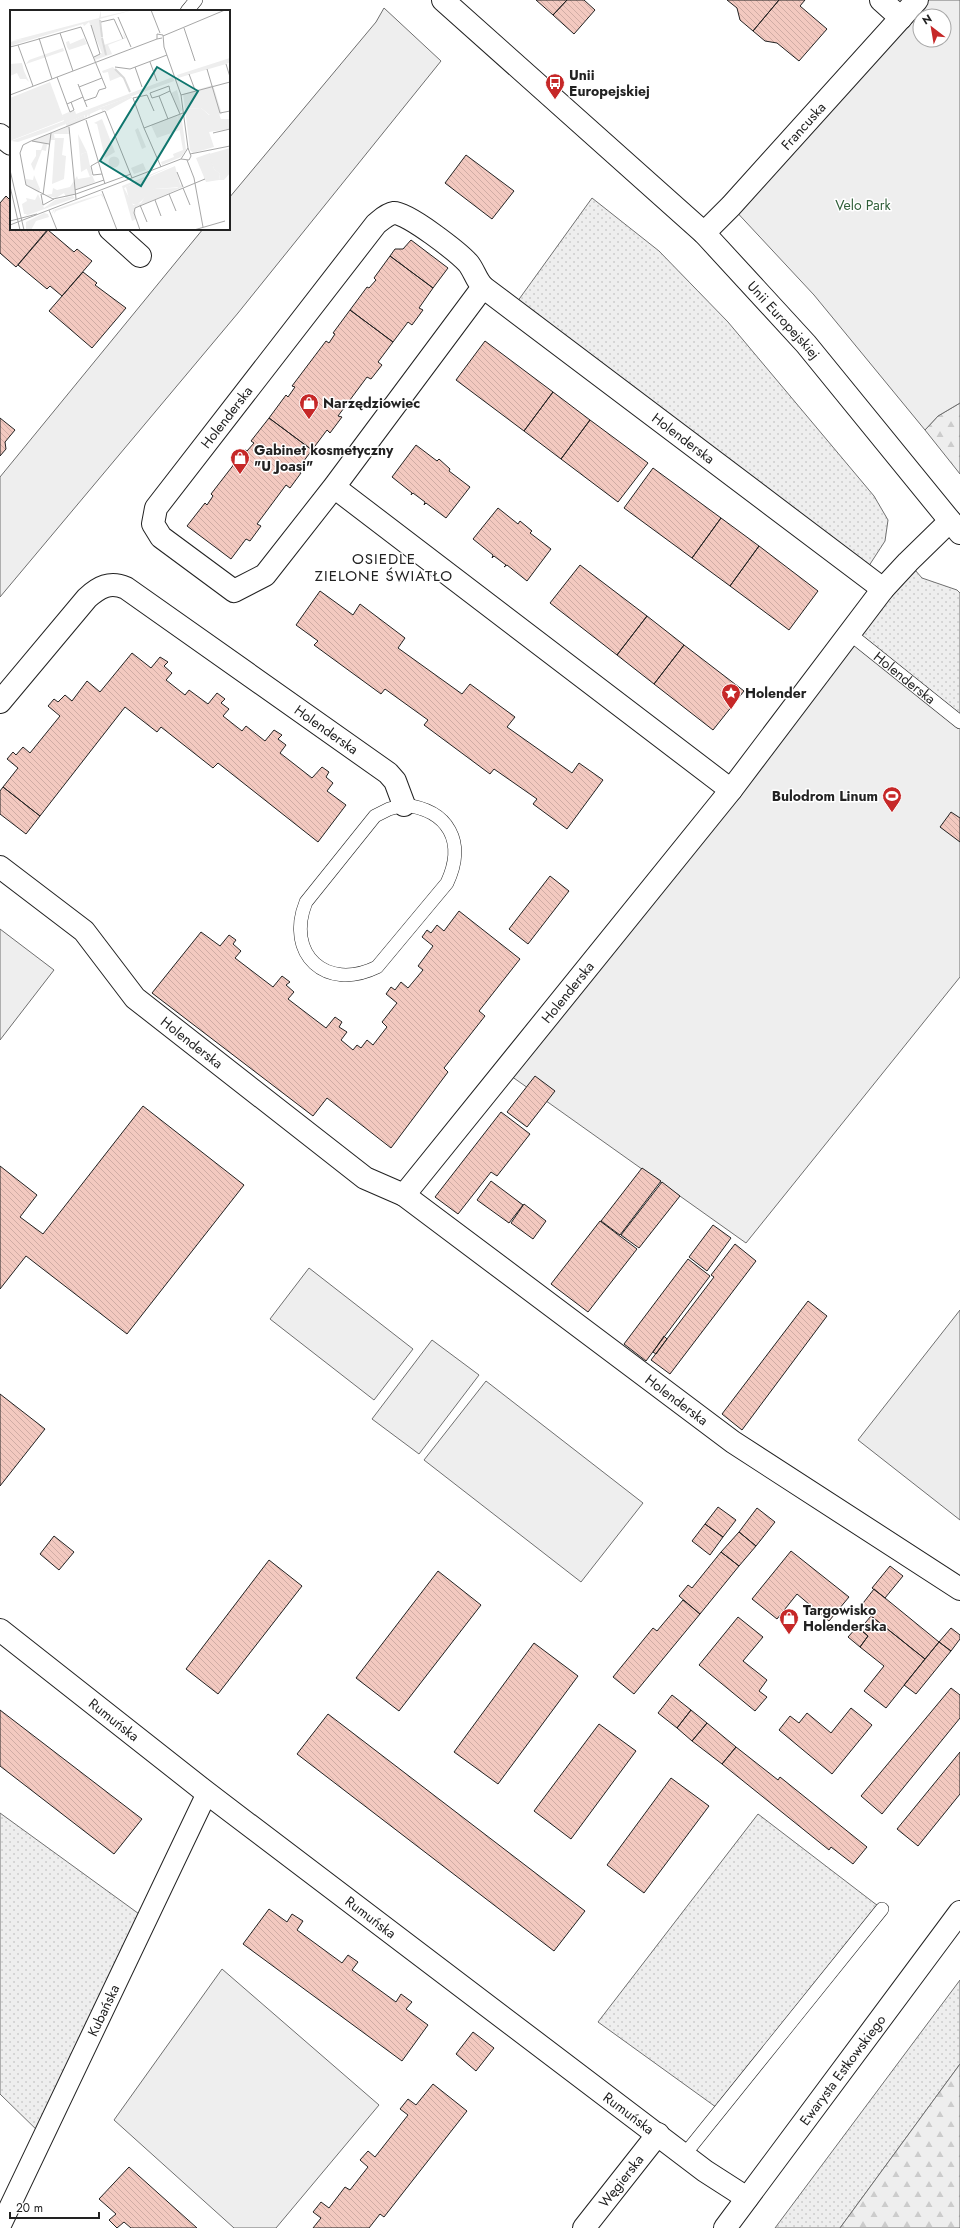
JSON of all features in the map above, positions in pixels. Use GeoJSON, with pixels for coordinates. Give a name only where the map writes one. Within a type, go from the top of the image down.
{"type":"FeatureCollection","features":[{"type":"Feature","properties":{"kind":"street","name":"Unii Europejskiej"},"geometry":{"type":"LineString","coordinates":[[443,0],[704,233],[806,344],[955,527]]}},
{"type":"Feature","properties":{"kind":"street"},"geometry":{"type":"LineString","coordinates":[[881,0],[901,18]]}},
{"type":"Feature","properties":{"kind":"street","name":"Francuska"},"geometry":{"type":"LineString","coordinates":[[704,233],[731,206],[917,0]]}},
{"type":"Feature","properties":{"kind":"street"},"geometry":{"type":"LineString","coordinates":[[0,135],[10,143]]}},
{"type":"Feature","properties":{"kind":"street","name":"Holenderska"},"geometry":{"type":"LineString","coordinates":[[483,287],[334,487],[265,575],[234,591],[161,537],[153,524],[156,508],[376,224],[384,217],[394,213],[403,215],[413,220],[466,262],[483,287],[883,589]]}},
{"type":"Feature","properties":{"kind":"street"},"geometry":{"type":"LineString","coordinates":[[111,230],[140,256]]}},
{"type":"Feature","properties":{"kind":"street"},"geometry":{"type":"LineString","coordinates":[[334,487],[731,790]]}},
{"type":"Feature","properties":{"kind":"street","name":"Holenderska"},"geometry":{"type":"LineString","coordinates":[[404,1195],[731,790],[883,589],[908,562],[955,527]]}},
{"type":"Feature","properties":{"kind":"street","name":"Holenderska"},"geometry":{"type":"LineString","coordinates":[[0,702],[87,598],[97,589],[107,585],[116,584],[126,588],[388,773],[396,781],[404,805]]}},
{"type":"Feature","properties":{"kind":"street","name":"Holenderska"},"geometry":{"type":"LineString","coordinates":[[0,867],[84,931],[135,998],[365,1178],[404,1195],[733,1442],[960,1589]]}},
{"type":"Feature","properties":{"kind":"street","name":"Rumuńska"},"geometry":{"type":"LineString","coordinates":[[0,1630],[207,1793],[705,2170],[747,2198]]}},
{"type":"Feature","properties":{"kind":"street","name":"Kubańska"},"geometry":{"type":"LineString","coordinates":[[0,2227],[207,1793]]}},
{"type":"Feature","properties":{"kind":"street","name":"Ewarysta Estkowskiego"},"geometry":{"type":"LineString","coordinates":[[724,2228],[960,1912]]}},
{"type":"Feature","properties":{"kind":"street","name":"Węgierska"},"geometry":{"type":"LineString","coordinates":[[584,2228],[658,2134]]}},
{"type":"Feature","properties":{"kind":"lane"},"geometry":{"type":"LineString","coordinates":[[188,10],[196,0]]}},
{"type":"Feature","properties":{"kind":"lane","name":"Holenderska"},"geometry":{"type":"LineString","coordinates":[[850,634],[960,722]]}},
{"type":"Feature","properties":{"kind":"lane"},"geometry":{"type":"LineString","coordinates":[[404,805],[420,807],[434,813],[446,824],[453,838],[456,853],[454,868],[447,883],[377,967],[362,974],[345,976],[329,972],[315,964],[305,950],[299,934],[300,918],[306,902],[375,816],[389,809],[404,805]]}},
{"type":"Feature","properties":{"kind":"lane"},"geometry":{"type":"LineString","coordinates":[[685,2154],[882,1909]]}},
{"type":"Feature","properties":{"kind":"green space","name":"Velo Park"},"geometry":{"type":"Polygon","coordinates":[[[917,0],[960,0],[960,403],[938,416],[925,430],[814,295],[731,206],[917,0]]]}},
{"type":"Feature","properties":{"kind":"green space"},"geometry":{"type":"Polygon","coordinates":[[[384,8],[441,61],[238,313],[0,597],[0,477],[202,230],[230,230],[230,197],[376,22],[384,8]]]}},
{"type":"Feature","properties":{"kind":"green space"},"geometry":{"type":"Polygon","coordinates":[[[592,198],[659,251],[728,322],[874,496],[888,520],[885,541],[863,575],[512,309],[592,198]]]}},
{"type":"Feature","properties":{"kind":"green space"},"geometry":{"type":"Polygon","coordinates":[[[960,403],[960,474],[925,430],[938,416],[960,403]]]}},
{"type":"Feature","properties":{"kind":"green space"},"geometry":{"type":"Polygon","coordinates":[[[908,562],[922,578],[957,590],[960,593],[960,722],[850,634],[908,562]]]}},
{"type":"Feature","properties":{"kind":"green space"},"geometry":{"type":"Polygon","coordinates":[[[850,634],[960,722],[960,977],[746,1243],[504,1071],[850,634]]]}},
{"type":"Feature","properties":{"kind":"green space"},"geometry":{"type":"Polygon","coordinates":[[[0,929],[54,970],[0,1040],[0,929]]]}},
{"type":"Feature","properties":{"kind":"green space"},"geometry":{"type":"Polygon","coordinates":[[[309,1268],[413,1349],[374,1400],[270,1319],[309,1268]]]}},
{"type":"Feature","properties":{"kind":"green space"},"geometry":{"type":"Polygon","coordinates":[[[432,1340],[479,1375],[419,1454],[372,1419],[432,1340]]]}},
{"type":"Feature","properties":{"kind":"green space"},"geometry":{"type":"Polygon","coordinates":[[[486,1381],[643,1503],[581,1582],[424,1460],[486,1381]]]}},
{"type":"Feature","properties":{"kind":"green space"},"geometry":{"type":"Polygon","coordinates":[[[0,1813],[146,1919],[43,2136],[0,2094],[0,1813]]]}},
{"type":"Feature","properties":{"kind":"green space"},"geometry":{"type":"Polygon","coordinates":[[[758,1814],[882,1909],[720,2110],[598,2022],[758,1814]]]}},
{"type":"Feature","properties":{"kind":"green space"},"geometry":{"type":"Polygon","coordinates":[[[222,1969],[379,2105],[276,2228],[234,2228],[114,2120],[222,1969]]]}},
{"type":"Feature","properties":{"kind":"green space"},"geometry":{"type":"Polygon","coordinates":[[[960,1980],[960,2064],[840,2228],[775,2228],[960,1980]]]}},
{"type":"Feature","properties":{"kind":"green space"},"geometry":{"type":"Polygon","coordinates":[[[960,2064],[960,2228],[840,2228],[960,2064]]]}},
{"type":"Feature","properties":{"kind":"shaded area"},"geometry":{"type":"Polygon","coordinates":[[[960,1310],[960,1520],[858,1440],[960,1310]]]}},
{"type":"Feature","properties":{"kind":"building"},"geometry":{"type":"Polygon","coordinates":[[[536,0],[567,0],[553,15],[536,0]]]}},
{"type":"Feature","properties":{"kind":"building"},"geometry":{"type":"Polygon","coordinates":[[[567,0],[584,0],[595,10],[574,34],[553,15],[567,0]]]}},
{"type":"Feature","properties":{"kind":"building"},"geometry":{"type":"Polygon","coordinates":[[[727,0],[779,0],[753,31],[740,20],[737,8],[727,0]]]}},
{"type":"Feature","properties":{"kind":"building"},"geometry":{"type":"Polygon","coordinates":[[[779,0],[805,0],[800,6],[827,29],[799,61],[777,43],[765,41],[753,31],[779,0]]]}},
{"type":"Feature","properties":{"kind":"building"},"geometry":{"type":"Polygon","coordinates":[[[466,155],[514,191],[492,219],[445,183],[466,155]]]}},
{"type":"Feature","properties":{"kind":"building"},"geometry":{"type":"Polygon","coordinates":[[[6,196],[10,200],[10,230],[47,230],[16,267],[0,253],[0,203],[6,196]]]}},
{"type":"Feature","properties":{"kind":"building"},"geometry":{"type":"Polygon","coordinates":[[[48,230],[74,252],[77,249],[92,261],[62,296],[50,286],[47,289],[18,265],[48,230]]]}},
{"type":"Feature","properties":{"kind":"building"},"geometry":{"type":"Polygon","coordinates":[[[411,240],[448,268],[433,288],[390,256],[395,249],[403,249],[411,240]]]}},
{"type":"Feature","properties":{"kind":"building"},"geometry":{"type":"Polygon","coordinates":[[[390,256],[433,288],[419,308],[423,310],[412,325],[408,322],[393,342],[350,310],[367,287],[369,288],[376,280],[374,278],[390,256]]]}},
{"type":"Feature","properties":{"kind":"building"},"geometry":{"type":"Polygon","coordinates":[[[83,272],[97,283],[95,285],[126,308],[92,348],[49,311],[83,272]]]}},
{"type":"Feature","properties":{"kind":"building"},"geometry":{"type":"Polygon","coordinates":[[[350,310],[393,342],[378,362],[382,365],[371,379],[367,377],[338,416],[342,417],[330,433],[327,430],[312,450],[269,418],[286,395],[288,397],[295,387],[292,386],[326,341],[329,343],[335,334],[333,333],[350,310]]]}},
{"type":"Feature","properties":{"kind":"building"},"geometry":{"type":"Polygon","coordinates":[[[485,341],[553,392],[524,431],[456,380],[485,341]]]}},
{"type":"Feature","properties":{"kind":"building"},"geometry":{"type":"Polygon","coordinates":[[[553,392],[590,420],[561,459],[524,431],[553,392]]]}},
{"type":"Feature","properties":{"kind":"building"},"geometry":{"type":"Polygon","coordinates":[[[0,418],[15,430],[5,442],[6,449],[0,456],[0,418]]]}},
{"type":"Feature","properties":{"kind":"building"},"geometry":{"type":"Polygon","coordinates":[[[269,418],[312,450],[297,470],[301,473],[290,488],[286,485],[257,524],[261,526],[250,541],[246,539],[231,559],[187,526],[205,503],[207,505],[213,496],[211,494],[245,450],[247,451],[254,443],[251,441],[269,418]]]}},
{"type":"Feature","properties":{"kind":"building"},"geometry":{"type":"Polygon","coordinates":[[[590,420],[648,463],[618,502],[561,459],[590,420]]]}},
{"type":"Feature","properties":{"kind":"building"},"geometry":{"type":"Polygon","coordinates":[[[416,445],[437,461],[439,459],[450,469],[449,471],[470,487],[446,518],[426,503],[424,505],[425,502],[413,493],[411,495],[412,493],[392,477],[416,445]]]}},
{"type":"Feature","properties":{"kind":"building"},"geometry":{"type":"Polygon","coordinates":[[[653,468],[721,518],[692,558],[624,508],[653,468]]]}},
{"type":"Feature","properties":{"kind":"building"},"geometry":{"type":"Polygon","coordinates":[[[498,508],[518,524],[520,521],[532,531],[530,533],[551,549],[527,581],[507,565],[504,567],[506,565],[494,556],[492,558],[493,555],[473,539],[498,508]]]}},
{"type":"Feature","properties":{"kind":"building"},"geometry":{"type":"Polygon","coordinates":[[[721,518],[759,546],[730,586],[692,558],[721,518]]]}},
{"type":"Feature","properties":{"kind":"building"},"geometry":{"type":"Polygon","coordinates":[[[759,546],[818,591],[789,630],[730,586],[759,546]]]}},
{"type":"Feature","properties":{"kind":"building"},"geometry":{"type":"Polygon","coordinates":[[[580,565],[647,616],[617,655],[550,603],[580,565]]]}},
{"type":"Feature","properties":{"kind":"building"},"geometry":{"type":"Polygon","coordinates":[[[320,591],[353,615],[360,604],[405,638],[398,648],[462,694],[470,684],[515,717],[507,727],[572,773],[579,763],[603,780],[567,829],[533,804],[537,799],[494,769],[490,774],[424,725],[428,720],[385,689],[381,694],[314,645],[318,641],[296,625],[320,591]]]}},
{"type":"Feature","properties":{"kind":"building"},"geometry":{"type":"Polygon","coordinates":[[[647,616],[684,645],[654,684],[617,655],[647,616]]]}},
{"type":"Feature","properties":{"kind":"building"},"geometry":{"type":"Polygon","coordinates":[[[684,645],[744,691],[713,730],[654,684],[684,645]]]}},
{"type":"Feature","properties":{"kind":"building"},"geometry":{"type":"Polygon","coordinates":[[[132,653],[151,668],[160,657],[168,662],[164,666],[172,673],[166,680],[185,695],[189,690],[208,704],[217,693],[225,699],[221,703],[229,709],[223,716],[242,731],[246,726],[265,741],[274,730],[282,735],[278,739],[286,745],[280,753],[312,778],[322,767],[329,772],[326,777],[333,783],[327,791],[346,805],[318,842],[218,763],[213,768],[161,727],[157,732],[125,707],[40,816],[3,787],[18,768],[7,759],[13,752],[16,755],[23,747],[30,753],[60,716],[48,706],[54,699],[58,702],[65,695],[72,701],[87,681],[100,692],[132,653]]]}},
{"type":"Feature","properties":{"kind":"building"},"geometry":{"type":"Polygon","coordinates":[[[3,787],[40,816],[26,834],[0,814],[0,791],[3,787]]]}},
{"type":"Feature","properties":{"kind":"building"},"geometry":{"type":"Polygon","coordinates":[[[951,812],[960,818],[960,842],[940,827],[951,812]]]}},
{"type":"Feature","properties":{"kind":"building"},"geometry":{"type":"Polygon","coordinates":[[[550,876],[569,891],[528,944],[509,929],[550,876]]]}},
{"type":"Feature","properties":{"kind":"building"},"geometry":{"type":"Polygon","coordinates":[[[459,911],[520,959],[479,1011],[485,1016],[444,1068],[448,1072],[391,1148],[327,1098],[313,1116],[152,993],[201,932],[220,946],[229,935],[236,940],[233,944],[241,951],[235,958],[273,987],[282,976],[290,982],[286,985],[294,992],[288,999],[326,1028],[335,1017],[342,1022],[339,1027],[347,1032],[341,1040],[353,1050],[357,1045],[361,1048],[367,1040],[373,1045],[387,1027],[382,1022],[397,1003],[386,994],[391,987],[395,990],[401,982],[408,988],[423,970],[418,966],[433,946],[422,937],[427,930],[431,933],[437,925],[444,931],[459,911]]]}},
{"type":"Feature","properties":{"kind":"building"},"geometry":{"type":"Polygon","coordinates":[[[535,1076],[555,1091],[527,1127],[507,1112],[535,1076]]]}},
{"type":"Feature","properties":{"kind":"building"},"geometry":{"type":"Polygon","coordinates":[[[143,1106],[244,1185],[127,1334],[26,1256],[0,1289],[0,1166],[37,1195],[20,1217],[43,1234],[143,1106]]]}},
{"type":"Feature","properties":{"kind":"building"},"geometry":{"type":"Polygon","coordinates":[[[501,1112],[530,1134],[497,1176],[491,1172],[458,1214],[435,1197],[501,1112]]]}},
{"type":"Feature","properties":{"kind":"building"},"geometry":{"type":"Polygon","coordinates":[[[642,1168],[661,1181],[620,1235],[601,1221],[642,1168]]]}},
{"type":"Feature","properties":{"kind":"building"},"geometry":{"type":"Polygon","coordinates":[[[491,1181],[523,1205],[509,1223],[477,1200],[491,1181]]]}},
{"type":"Feature","properties":{"kind":"building"},"geometry":{"type":"Polygon","coordinates":[[[662,1182],[680,1196],[639,1248],[621,1235],[662,1182]]]}},
{"type":"Feature","properties":{"kind":"building"},"geometry":{"type":"Polygon","coordinates":[[[524,1204],[546,1221],[533,1239],[511,1223],[524,1204]]]}},
{"type":"Feature","properties":{"kind":"building"},"geometry":{"type":"Polygon","coordinates":[[[600,1221],[637,1249],[588,1312],[551,1284],[600,1221]]]}},
{"type":"Feature","properties":{"kind":"building"},"geometry":{"type":"Polygon","coordinates":[[[713,1225],[731,1238],[707,1271],[689,1257],[713,1225]]]}},
{"type":"Feature","properties":{"kind":"building"},"geometry":{"type":"Polygon","coordinates":[[[735,1244],[756,1261],[670,1374],[651,1360],[714,1277],[711,1275],[735,1244]]]}},
{"type":"Feature","properties":{"kind":"building"},"geometry":{"type":"Polygon","coordinates":[[[688,1259],[710,1276],[646,1361],[624,1344],[688,1259]]]}},
{"type":"Feature","properties":{"kind":"building"},"geometry":{"type":"Polygon","coordinates":[[[808,1301],[827,1316],[742,1430],[722,1414],[808,1301]]]}},
{"type":"Feature","properties":{"kind":"building"},"geometry":{"type":"Polygon","coordinates":[[[664,1336],[667,1339],[656,1354],[653,1352],[664,1336]]]}},
{"type":"Feature","properties":{"kind":"building"},"geometry":{"type":"Polygon","coordinates":[[[0,1394],[45,1429],[0,1486],[0,1394]]]}},
{"type":"Feature","properties":{"kind":"building"},"geometry":{"type":"Polygon","coordinates":[[[718,1507],[736,1520],[723,1537],[705,1524],[718,1507]]]}},
{"type":"Feature","properties":{"kind":"building"},"geometry":{"type":"Polygon","coordinates":[[[757,1508],[775,1522],[756,1546],[739,1532],[757,1508]]]}},
{"type":"Feature","properties":{"kind":"building"},"geometry":{"type":"Polygon","coordinates":[[[705,1524],[723,1537],[710,1555],[692,1541],[705,1524]]]}},
{"type":"Feature","properties":{"kind":"building"},"geometry":{"type":"Polygon","coordinates":[[[739,1532],[756,1546],[739,1566],[721,1552],[739,1532]]]}},
{"type":"Feature","properties":{"kind":"building"},"geometry":{"type":"Polygon","coordinates":[[[54,1536],[74,1552],[59,1570],[40,1554],[54,1536]]]}},
{"type":"Feature","properties":{"kind":"building"},"geometry":{"type":"Polygon","coordinates":[[[791,1551],[849,1597],[829,1621],[797,1594],[777,1619],[752,1599],[791,1551]]]}},
{"type":"Feature","properties":{"kind":"building"},"geometry":{"type":"Polygon","coordinates":[[[721,1552],[739,1566],[700,1614],[679,1596],[688,1585],[692,1588],[721,1552]]]}},
{"type":"Feature","properties":{"kind":"building"},"geometry":{"type":"Polygon","coordinates":[[[269,1560],[302,1586],[218,1694],[186,1669],[269,1560]]]}},
{"type":"Feature","properties":{"kind":"building"},"geometry":{"type":"Polygon","coordinates":[[[890,1566],[903,1576],[885,1598],[872,1588],[890,1566]]]}},
{"type":"Feature","properties":{"kind":"building"},"geometry":{"type":"Polygon","coordinates":[[[438,1571],[481,1605],[399,1711],[356,1678],[438,1571]]]}},
{"type":"Feature","properties":{"kind":"building"},"geometry":{"type":"Polygon","coordinates":[[[874,1589],[939,1642],[925,1659],[860,1607],[874,1589]]]}},
{"type":"Feature","properties":{"kind":"building"},"geometry":{"type":"Polygon","coordinates":[[[683,1600],[700,1614],[634,1694],[613,1677],[653,1628],[657,1631],[683,1600]]]}},
{"type":"Feature","properties":{"kind":"building"},"geometry":{"type":"Polygon","coordinates":[[[871,1616],[925,1659],[886,1708],[864,1691],[884,1666],[860,1647],[868,1636],[860,1629],[871,1616]]]}},
{"type":"Feature","properties":{"kind":"building"},"geometry":{"type":"Polygon","coordinates":[[[738,1617],[763,1637],[743,1661],[767,1680],[759,1691],[767,1697],[755,1711],[699,1665],[738,1617]]]}},
{"type":"Feature","properties":{"kind":"building"},"geometry":{"type":"Polygon","coordinates":[[[857,1627],[868,1636],[860,1647],[848,1637],[857,1627]]]}},
{"type":"Feature","properties":{"kind":"building"},"geometry":{"type":"Polygon","coordinates":[[[951,1628],[960,1635],[960,1639],[951,1651],[939,1642],[951,1628]]]}},
{"type":"Feature","properties":{"kind":"building"},"geometry":{"type":"Polygon","coordinates":[[[939,1642],[951,1651],[916,1694],[904,1685],[939,1642]]]}},
{"type":"Feature","properties":{"kind":"building"},"geometry":{"type":"Polygon","coordinates":[[[534,1643],[578,1676],[498,1784],[454,1752],[534,1643]]]}},
{"type":"Feature","properties":{"kind":"building"},"geometry":{"type":"Polygon","coordinates":[[[951,1688],[960,1695],[960,1718],[882,1814],[861,1796],[951,1688]]]}},
{"type":"Feature","properties":{"kind":"building"},"geometry":{"type":"Polygon","coordinates":[[[672,1695],[691,1710],[677,1728],[658,1713],[672,1695]]]}},
{"type":"Feature","properties":{"kind":"building"},"geometry":{"type":"Polygon","coordinates":[[[851,1708],[872,1725],[832,1774],[779,1730],[790,1716],[799,1723],[807,1713],[831,1733],[851,1708]]]}},
{"type":"Feature","properties":{"kind":"building"},"geometry":{"type":"Polygon","coordinates":[[[0,1710],[142,1819],[114,1854],[0,1766],[0,1710]]]}},
{"type":"Feature","properties":{"kind":"building"},"geometry":{"type":"Polygon","coordinates":[[[691,1710],[707,1723],[692,1741],[677,1728],[691,1710]]]}},
{"type":"Feature","properties":{"kind":"building"},"geometry":{"type":"Polygon","coordinates":[[[328,1714],[585,1911],[554,1951],[297,1754],[328,1714]]]}},
{"type":"Feature","properties":{"kind":"building"},"geometry":{"type":"Polygon","coordinates":[[[707,1723],[736,1747],[722,1764],[692,1741],[707,1723]]]}},
{"type":"Feature","properties":{"kind":"building"},"geometry":{"type":"Polygon","coordinates":[[[599,1724],[636,1751],[571,1839],[534,1811],[599,1724]]]}},
{"type":"Feature","properties":{"kind":"building"},"geometry":{"type":"Polygon","coordinates":[[[736,1747],[778,1780],[780,1777],[867,1847],[853,1864],[831,1847],[829,1850],[722,1764],[736,1747]]]}},
{"type":"Feature","properties":{"kind":"building"},"geometry":{"type":"Polygon","coordinates":[[[960,1752],[960,1794],[918,1846],[897,1829],[960,1752]]]}},
{"type":"Feature","properties":{"kind":"building"},"geometry":{"type":"Polygon","coordinates":[[[671,1778],[709,1806],[644,1893],[607,1865],[671,1778]]]}},
{"type":"Feature","properties":{"kind":"building"},"geometry":{"type":"Polygon","coordinates":[[[269,1909],[287,1922],[292,1914],[303,1921],[297,1930],[342,1963],[348,1955],[358,1962],[352,1970],[396,2002],[401,1994],[412,2002],[406,2009],[428,2025],[402,2061],[243,1944],[269,1909]]]}},
{"type":"Feature","properties":{"kind":"building"},"geometry":{"type":"Polygon","coordinates":[[[473,2032],[494,2048],[476,2071],[456,2054],[473,2032]]]}},
{"type":"Feature","properties":{"kind":"building"},"geometry":{"type":"Polygon","coordinates":[[[433,2084],[467,2111],[384,2217],[380,2214],[369,2228],[313,2228],[321,2218],[313,2212],[321,2202],[329,2208],[345,2187],[350,2190],[368,2167],[360,2160],[368,2151],[375,2157],[408,2115],[400,2109],[408,2099],[416,2105],[433,2084]]]}},
{"type":"Feature","properties":{"kind":"building"},"geometry":{"type":"Polygon","coordinates":[[[129,2167],[197,2228],[131,2228],[124,2222],[117,2228],[109,2220],[116,2214],[99,2199],[129,2167]]]}},
{"type":"Feature","properties":{"kind":"place","name":"Unii Europejskiej"},"geometry":{"type":"Point","coordinates":[555,100]}},
{"type":"Feature","properties":{"kind":"place","name":"Narzędziowiec"},"geometry":{"type":"Point","coordinates":[309,420]}},
{"type":"Feature","properties":{"kind":"place","name":"Gabinet kosmetyczny \"U Joasi\""},"geometry":{"type":"Point","coordinates":[240,475]}},
{"type":"Feature","properties":{"kind":"place","name":"Holender"},"geometry":{"type":"Point","coordinates":[731,710]}},
{"type":"Feature","properties":{"kind":"place","name":"Bulodrom Linum"},"geometry":{"type":"Point","coordinates":[892,813]}},
{"type":"Feature","properties":{"kind":"place","name":"Targowisko Holenderska"},"geometry":{"type":"Point","coordinates":[789,1635]}},
{"type":"Feature","properties":{"kind":"district","name":"OSIEDLE ZIELONE ŚWIATŁO"},"geometry":{"type":"Point","coordinates":[384,568]}}]}
